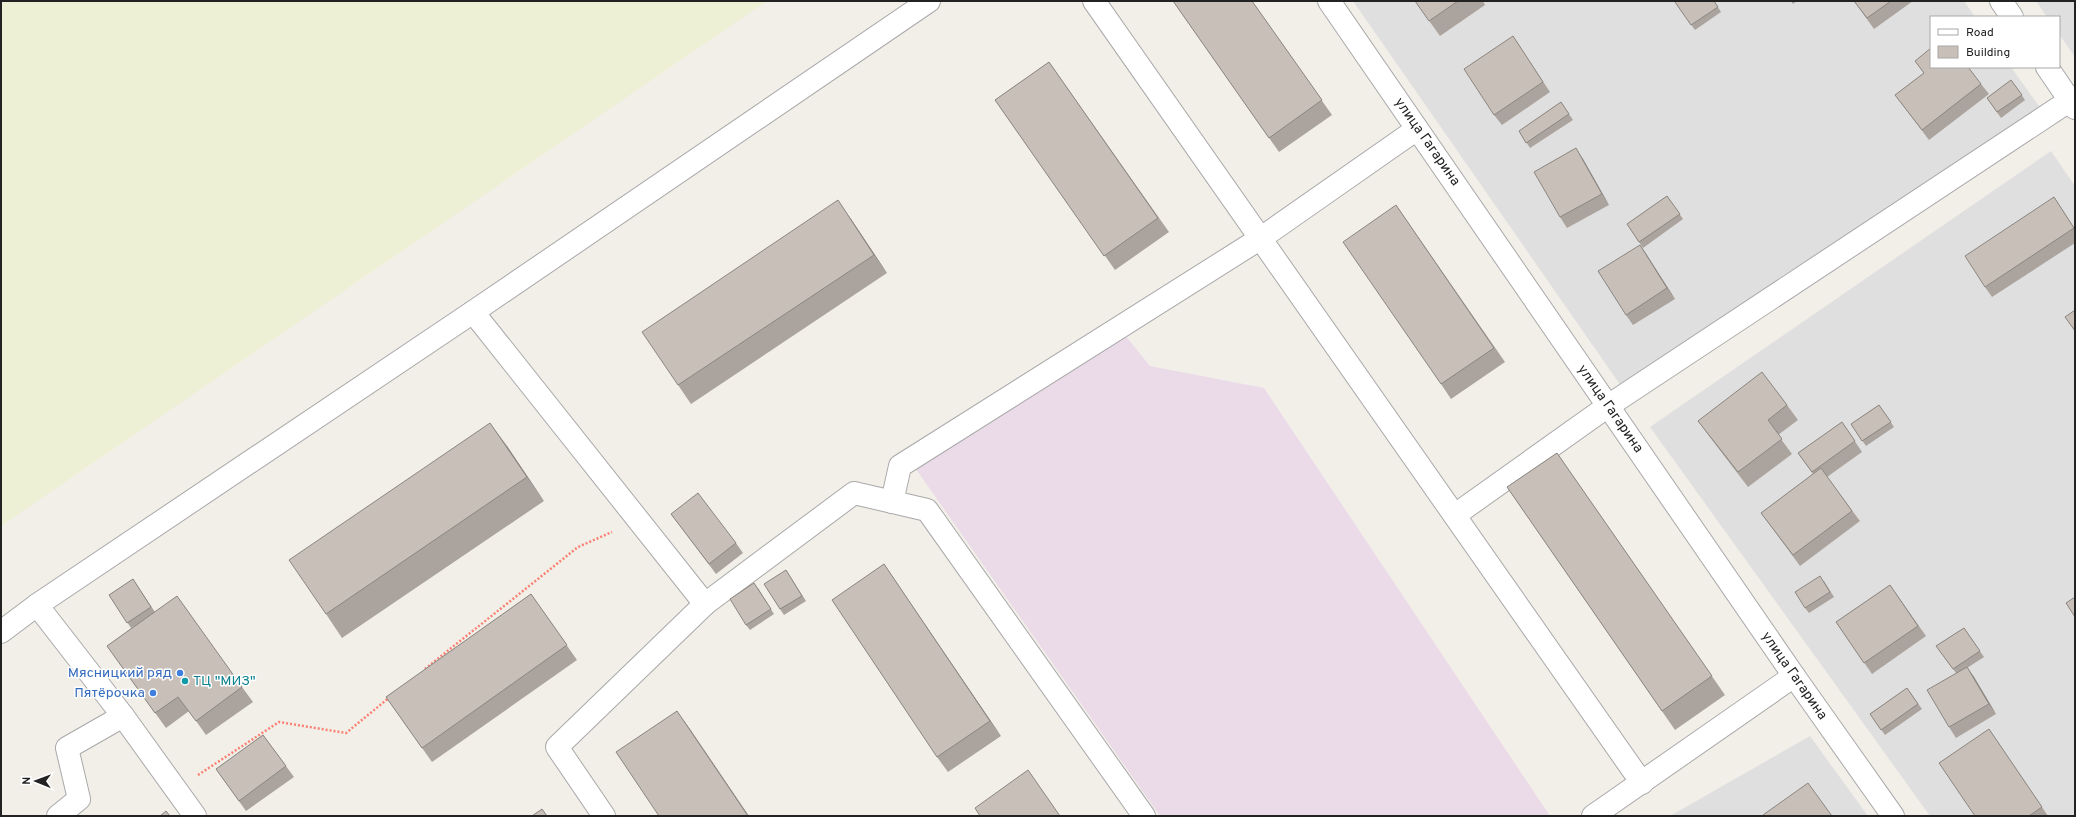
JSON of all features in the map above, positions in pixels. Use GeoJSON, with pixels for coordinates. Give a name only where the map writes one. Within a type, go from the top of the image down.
{"type":"FeatureCollection","features":[{"type":"Feature","properties":{"kind":"street"},"geometry":{"type":"LineString","coordinates":[[1,632],[37,605],[474,312],[929,1]]}},
{"type":"Feature","properties":{"kind":"street"},"geometry":{"type":"LineString","coordinates":[[1094,1],[1642,783]]}},
{"type":"Feature","properties":{"kind":"street","name":"улица Гагарина"},"geometry":{"type":"LineString","coordinates":[[1329,1],[1794,676],[1893,816]]}},
{"type":"Feature","properties":{"kind":"street"},"geometry":{"type":"LineString","coordinates":[[2001,1],[2011,16]]}},
{"type":"Feature","properties":{"kind":"street"},"geometry":{"type":"LineString","coordinates":[[1455,515],[1608,406],[2073,101],[2048,68]]}},
{"type":"Feature","properties":{"kind":"street"},"geometry":{"type":"LineString","coordinates":[[892,502],[900,466],[1261,238],[1417,129]]}},
{"type":"Feature","properties":{"kind":"street"},"geometry":{"type":"LineString","coordinates":[[474,312],[705,604]]}},
{"type":"Feature","properties":{"kind":"street"},"geometry":{"type":"LineString","coordinates":[[604,816],[557,747],[705,604],[854,493],[927,510],[1144,816]]}},
{"type":"Feature","properties":{"kind":"street"},"geometry":{"type":"LineString","coordinates":[[37,605],[123,716],[195,816]]}},
{"type":"Feature","properties":{"kind":"street"},"geometry":{"type":"LineString","coordinates":[[1593,816],[1794,676]]}},
{"type":"Feature","properties":{"kind":"street"},"geometry":{"type":"LineString","coordinates":[[58,816],[79,799],[67,748],[123,716]]}},
{"type":"Feature","properties":{"kind":"path"},"geometry":{"type":"LineString","coordinates":[[419,674],[578,547],[638,520]]}},
{"type":"Feature","properties":{"kind":"path"},"geometry":{"type":"LineString","coordinates":[[176,789],[279,722],[346,733],[394,694]]}},
{"type":"Feature","properties":{"kind":"shaded area"},"geometry":{"type":"Polygon","coordinates":[[[1353,1],[1964,1],[1974,16],[1930,16],[1930,68],[2012,68],[2041,109],[1621,386],[1353,1]]]}},
{"type":"Feature","properties":{"kind":"shaded area"},"geometry":{"type":"Polygon","coordinates":[[[2036,1],[2075,1],[2075,57],[2060,35],[2060,16],[2046,16],[2036,1]]]}},
{"type":"Feature","properties":{"kind":"shaded area"},"geometry":{"type":"Polygon","coordinates":[[[2051,151],[2075,186],[2075,816],[1930,816],[1650,427],[2051,151]]]}},
{"type":"Feature","properties":{"kind":"shaded area"},"geometry":{"type":"Polygon","coordinates":[[[1112,319],[1150,366],[1264,388],[1550,816],[1160,816],[913,465],[1112,319]]]}},
{"type":"Feature","properties":{"kind":"shaded area"},"geometry":{"type":"Polygon","coordinates":[[[1810,736],[1868,816],[1670,816],[1810,736]]]}},
{"type":"Feature","properties":{"kind":"green space"},"geometry":{"type":"Polygon","coordinates":[[[1,1],[767,1],[1,526],[1,1]]]}},
{"type":"Feature","properties":{"kind":"building"},"geometry":{"type":"Polygon","coordinates":[[[1173,1],[1252,1],[1322,100],[1269,138],[1173,1]]]}},
{"type":"Feature","properties":{"kind":"building"},"geometry":{"type":"Polygon","coordinates":[[[1415,1],[1458,1],[1429,21],[1415,1]]]}},
{"type":"Feature","properties":{"kind":"building"},"geometry":{"type":"Polygon","coordinates":[[[1714,1],[1718,7],[1691,25],[1675,2],[1714,1]]]}},
{"type":"Feature","properties":{"kind":"building"},"geometry":{"type":"Polygon","coordinates":[[[1854,1],[1891,1],[1867,18],[1854,1]]]}},
{"type":"Feature","properties":{"kind":"building"},"geometry":{"type":"Polygon","coordinates":[[[1513,36],[1543,82],[1494,115],[1464,69],[1513,36]]]}},
{"type":"Feature","properties":{"kind":"building"},"geometry":{"type":"Polygon","coordinates":[[[1930,49],[1930,68],[1969,68],[1981,84],[1922,130],[1895,95],[1924,73],[1915,61],[1930,49]]]}},
{"type":"Feature","properties":{"kind":"building"},"geometry":{"type":"Polygon","coordinates":[[[1049,62],[1158,218],[1104,256],[995,100],[1049,62]]]}},
{"type":"Feature","properties":{"kind":"building"},"geometry":{"type":"Polygon","coordinates":[[[2011,80],[2022,95],[1997,112],[1987,98],[2011,80]]]}},
{"type":"Feature","properties":{"kind":"building"},"geometry":{"type":"Polygon","coordinates":[[[1561,102],[1569,114],[1526,143],[1519,131],[1561,102]]]}},
{"type":"Feature","properties":{"kind":"building"},"geometry":{"type":"Polygon","coordinates":[[[1576,148],[1602,194],[1560,217],[1534,172],[1576,148]]]}},
{"type":"Feature","properties":{"kind":"building"},"geometry":{"type":"Polygon","coordinates":[[[1667,196],[1680,214],[1639,242],[1627,224],[1667,196]]]}},
{"type":"Feature","properties":{"kind":"building"},"geometry":{"type":"Polygon","coordinates":[[[2054,197],[2074,228],[1985,287],[1965,256],[2054,197]]]}},
{"type":"Feature","properties":{"kind":"building"},"geometry":{"type":"Polygon","coordinates":[[[838,200],[874,255],[678,385],[642,332],[838,200]]]}},
{"type":"Feature","properties":{"kind":"building"},"geometry":{"type":"Polygon","coordinates":[[[1396,205],[1494,348],[1441,384],[1343,242],[1396,205]]]}},
{"type":"Feature","properties":{"kind":"building"},"geometry":{"type":"Polygon","coordinates":[[[1640,245],[1667,288],[1626,315],[1598,271],[1640,245]]]}},
{"type":"Feature","properties":{"kind":"building"},"geometry":{"type":"Polygon","coordinates":[[[2075,310],[2075,331],[2065,317],[2075,310]]]}},
{"type":"Feature","properties":{"kind":"building"},"geometry":{"type":"Polygon","coordinates":[[[1762,372],[1787,405],[1768,420],[1782,439],[1738,472],[1698,421],[1762,372]]]}},
{"type":"Feature","properties":{"kind":"building"},"geometry":{"type":"Polygon","coordinates":[[[1879,405],[1891,422],[1862,441],[1851,424],[1879,405]]]}},
{"type":"Feature","properties":{"kind":"building"},"geometry":{"type":"Polygon","coordinates":[[[1842,422],[1855,441],[1812,472],[1798,453],[1842,422]]]}},
{"type":"Feature","properties":{"kind":"building"},"geometry":{"type":"Polygon","coordinates":[[[490,423],[527,477],[326,614],[289,560],[490,423]]]}},
{"type":"Feature","properties":{"kind":"building"},"geometry":{"type":"Polygon","coordinates":[[[1557,453],[1712,676],[1662,711],[1507,487],[1557,453]]]}},
{"type":"Feature","properties":{"kind":"building"},"geometry":{"type":"Polygon","coordinates":[[[1821,468],[1852,511],[1793,555],[1761,513],[1821,468]]]}},
{"type":"Feature","properties":{"kind":"building"},"geometry":{"type":"Polygon","coordinates":[[[698,493],[736,543],[709,564],[671,514],[698,493]]]}},
{"type":"Feature","properties":{"kind":"building"},"geometry":{"type":"Polygon","coordinates":[[[884,564],[990,721],[937,757],[832,600],[884,564]]]}},
{"type":"Feature","properties":{"kind":"building"},"geometry":{"type":"Polygon","coordinates":[[[786,570],[802,596],[780,609],[764,584],[786,570]]]}},
{"type":"Feature","properties":{"kind":"building"},"geometry":{"type":"Polygon","coordinates":[[[1820,576],[1830,592],[1805,608],[1795,592],[1820,576]]]}},
{"type":"Feature","properties":{"kind":"building"},"geometry":{"type":"Polygon","coordinates":[[[133,579],[151,607],[127,623],[109,595],[133,579]]]}},
{"type":"Feature","properties":{"kind":"building"},"geometry":{"type":"Polygon","coordinates":[[[754,583],[771,609],[746,625],[730,599],[754,583]]]}},
{"type":"Feature","properties":{"kind":"building"},"geometry":{"type":"Polygon","coordinates":[[[1890,585],[1918,626],[1864,663],[1836,622],[1890,585]]]}},
{"type":"Feature","properties":{"kind":"building"},"geometry":{"type":"Polygon","coordinates":[[[531,594],[567,645],[422,748],[386,697],[531,594]]]}},
{"type":"Feature","properties":{"kind":"building","name":"ТЦ \"МИЗ\""},"geometry":{"type":"Polygon","coordinates":[[[177,596],[242,687],[196,721],[178,697],[155,713],[107,646],[177,596]]]}},
{"type":"Feature","properties":{"kind":"building"},"geometry":{"type":"Polygon","coordinates":[[[2075,597],[2075,617],[2066,603],[2075,597]]]}},
{"type":"Feature","properties":{"kind":"building"},"geometry":{"type":"Polygon","coordinates":[[[1964,628],[1980,651],[1953,669],[1936,646],[1964,628]]]}},
{"type":"Feature","properties":{"kind":"building"},"geometry":{"type":"Polygon","coordinates":[[[1967,667],[1989,704],[1949,727],[1927,690],[1967,667]]]}},
{"type":"Feature","properties":{"kind":"building"},"geometry":{"type":"Polygon","coordinates":[[[1907,688],[1918,704],[1881,730],[1870,714],[1907,688]]]}},
{"type":"Feature","properties":{"kind":"building"},"geometry":{"type":"Polygon","coordinates":[[[677,711],[748,816],[659,816],[616,752],[677,711]]]}},
{"type":"Feature","properties":{"kind":"building"},"geometry":{"type":"Polygon","coordinates":[[[1989,729],[2042,807],[2029,816],[1975,816],[1939,763],[1989,729]]]}},
{"type":"Feature","properties":{"kind":"building"},"geometry":{"type":"Polygon","coordinates":[[[263,735],[286,766],[239,801],[216,769],[263,735]]]}},
{"type":"Feature","properties":{"kind":"building"},"geometry":{"type":"Polygon","coordinates":[[[1028,770],[1060,816],[980,816],[975,808],[1028,770]]]}},
{"type":"Feature","properties":{"kind":"building"},"geometry":{"type":"Polygon","coordinates":[[[1808,783],[1832,816],[1763,815],[1808,783]]]}},
{"type":"Feature","properties":{"kind":"building"},"geometry":{"type":"Polygon","coordinates":[[[542,809],[547,816],[532,816],[542,809]]]}},
{"type":"Feature","properties":{"kind":"building"},"geometry":{"type":"Polygon","coordinates":[[[166,811],[170,816],[160,816],[166,811]]]}},
{"type":"Feature","properties":{"kind":"place","name":"Мясницкий ряд"},"geometry":{"type":"Point","coordinates":[180,673]}},
{"type":"Feature","properties":{"kind":"place","name":"ТЦ \"МИЗ\""},"geometry":{"type":"Point","coordinates":[185,681]}},
{"type":"Feature","properties":{"kind":"place","name":"Пятёрочка"},"geometry":{"type":"Point","coordinates":[153,693]}}]}
